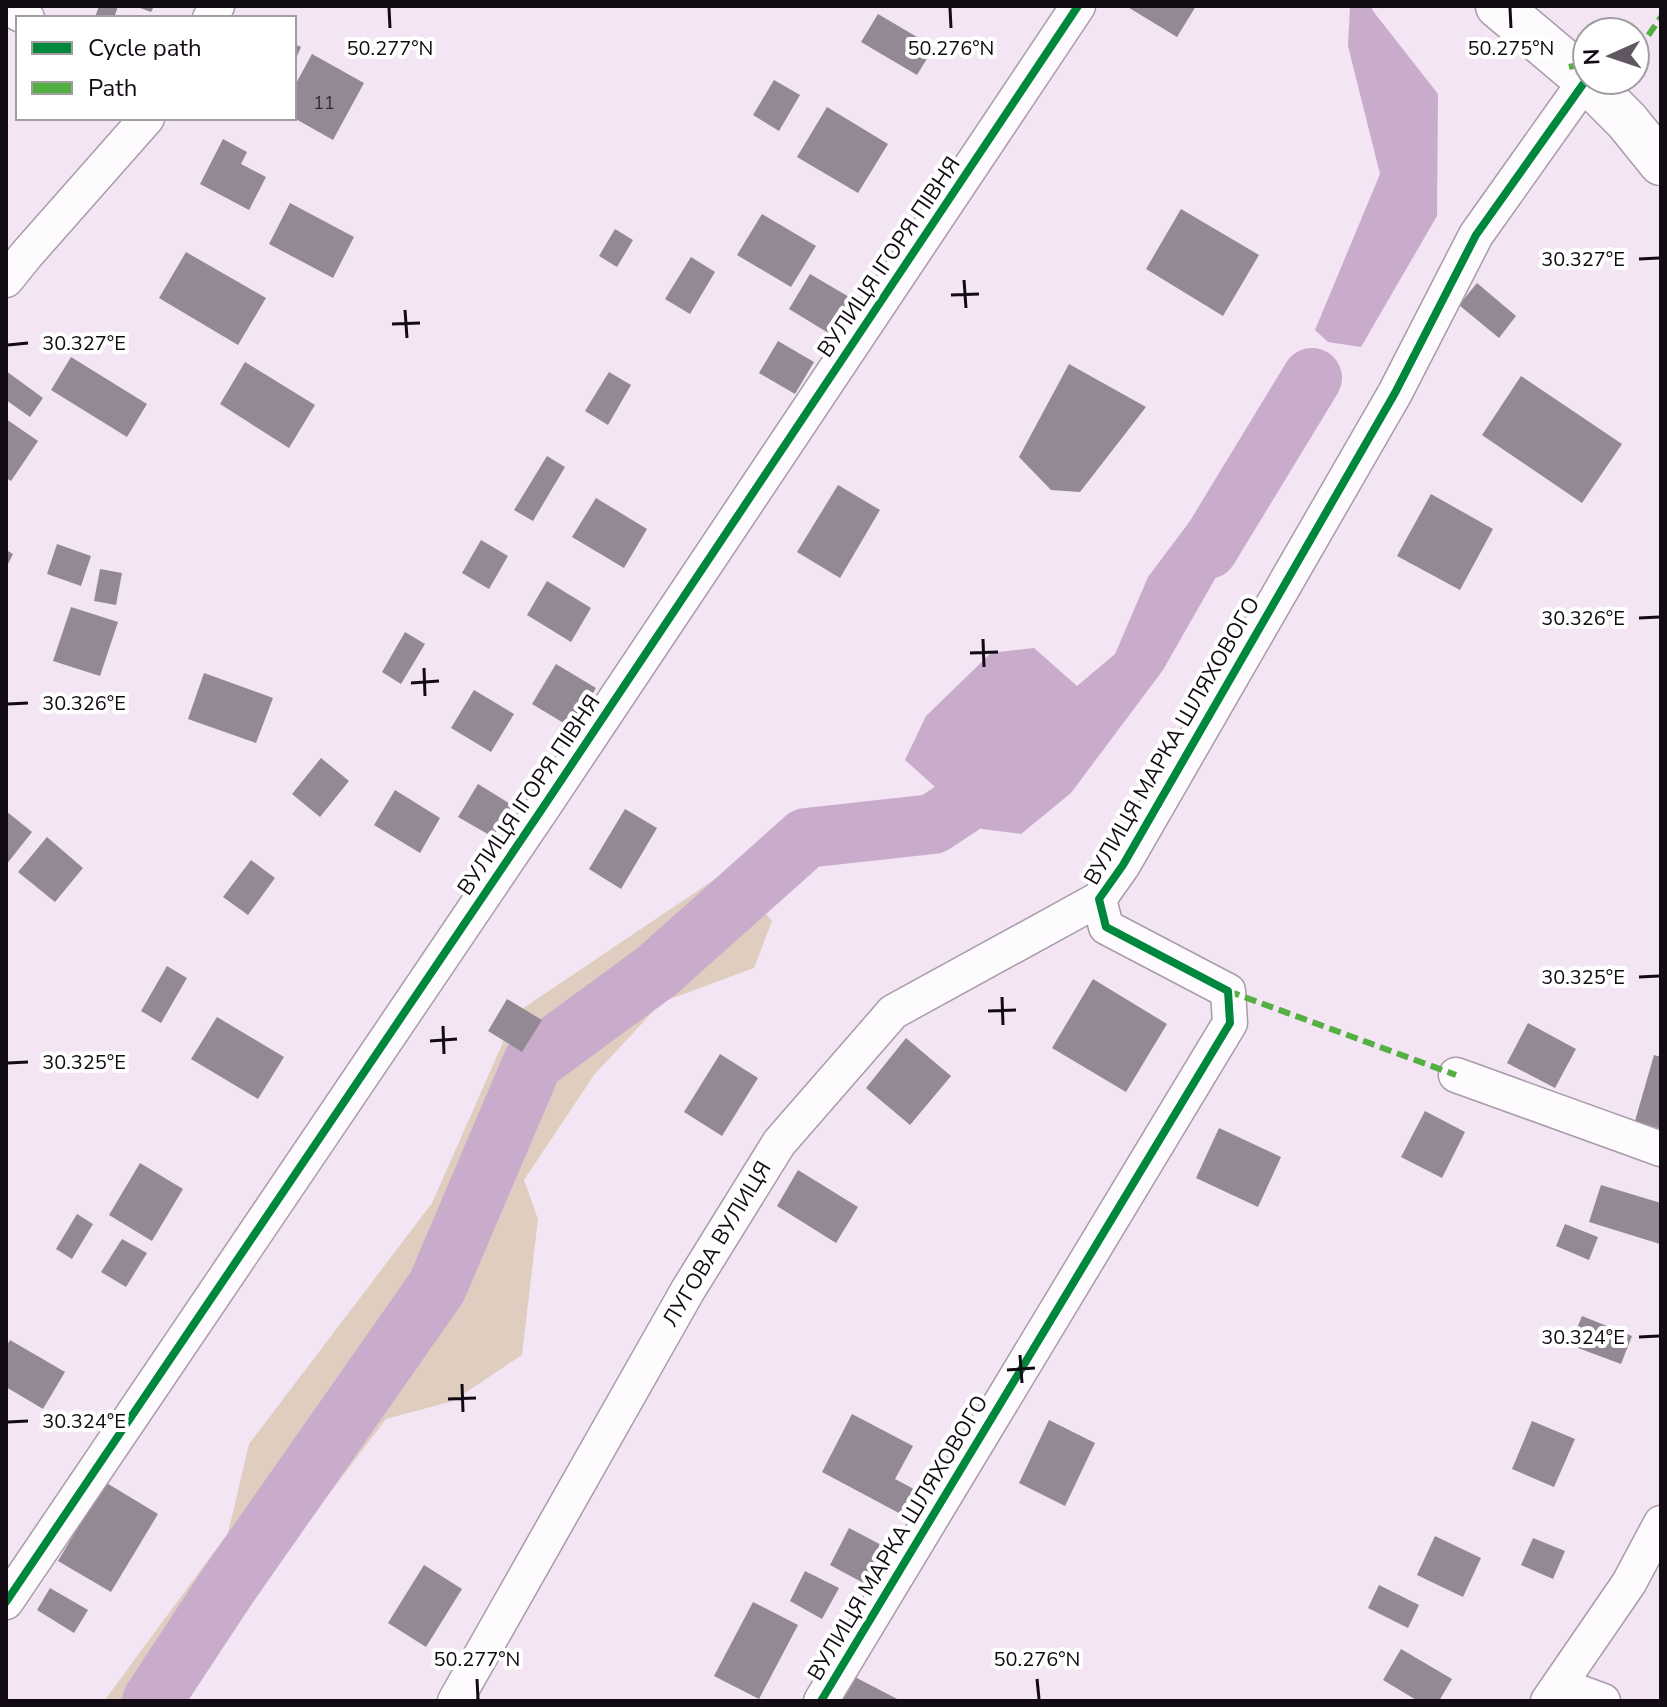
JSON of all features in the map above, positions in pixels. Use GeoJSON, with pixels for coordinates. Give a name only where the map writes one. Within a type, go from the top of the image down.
{"type":"FeatureCollection","features":[{"type":"Feature","properties":{"kind":"street","name":"ВУЛИЦЯ ІГОРЯ ПІВНЯ"},"geometry":{"type":"LineString","coordinates":[[6,1602],[544,806],[1078,6]]}},
{"type":"Feature","properties":{"kind":"street"},"geometry":{"type":"LineString","coordinates":[[1498,6],[1571,67]]}},
{"type":"Feature","properties":{"kind":"street","name":"ВУЛИЦЯ МАРКА ШЛЯХОВОГО"},"geometry":{"type":"LineString","coordinates":[[821,1701],[1230,1023],[1228,991],[1106,927],[1099,899],[1123,865],[1395,393],[1476,235],[1575,96]]}},
{"type":"Feature","properties":{"kind":"street"},"geometry":{"type":"LineString","coordinates":[[1602,96],[1661,163]]}},
{"type":"Feature","properties":{"kind":"street"},"geometry":{"type":"LineString","coordinates":[[6,280],[145,120]]}},
{"type":"Feature","properties":{"kind":"street","name":"ЛУГОВА ВУЛИЦЯ"},"geometry":{"type":"LineString","coordinates":[[455,1701],[688,1290],[779,1143],[893,1012],[1099,899]]}},
{"type":"Feature","properties":{"kind":"street"},"geometry":{"type":"LineString","coordinates":[[1456,1075],[1661,1149]]}},
{"type":"Feature","properties":{"kind":"street"},"geometry":{"type":"LineString","coordinates":[[1603,1701],[1553,1693],[1629,1583],[1661,1523]]}},
{"type":"Feature","properties":{"kind":"shaded area"},"geometry":{"type":"Polygon","coordinates":[[[1350,6],[1371,6],[1438,94],[1437,216],[1361,347],[1328,342],[1315,330],[1380,174],[1348,46],[1350,6]]]}},
{"type":"Feature","properties":{"kind":"shaded area"},"geometry":{"type":"Polygon","coordinates":[[[1229,469],[1268,486],[1163,670],[1071,793],[1021,834],[982,829],[905,760],[926,716],[991,653],[1034,648],[1077,686],[1115,654],[1148,577],[1229,469]]]}},
{"type":"Feature","properties":{"kind":"shaded area"},"geometry":{"type":"Polygon","coordinates":[[[730,869],[772,921],[754,968],[662,1002],[594,1075],[524,1180],[538,1219],[522,1355],[453,1401],[386,1419],[174,1701],[104,1701],[228,1533],[249,1444],[432,1203],[516,1013],[730,869]]]}},
{"type":"Feature","properties":{"kind":"building"},"geometry":{"type":"Polygon","coordinates":[[[99,6],[118,6],[115,16],[95,16],[99,6]]]}},
{"type":"Feature","properties":{"kind":"building"},"geometry":{"type":"Polygon","coordinates":[[[135,6],[154,6],[151,12],[135,6]]]}},
{"type":"Feature","properties":{"kind":"building"},"geometry":{"type":"Polygon","coordinates":[[[1126,6],[1196,6],[1177,37],[1126,6]]]}},
{"type":"Feature","properties":{"kind":"building"},"geometry":{"type":"Polygon","coordinates":[[[878,14],[934,47],[917,75],[861,42],[878,14]]]}},
{"type":"Feature","properties":{"kind":"building"},"geometry":{"type":"Polygon","coordinates":[[[312,54],[364,83],[333,140],[296,119],[296,83],[312,54]]]}},
{"type":"Feature","properties":{"kind":"building"},"geometry":{"type":"Polygon","coordinates":[[[774,80],[800,95],[779,131],[753,115],[774,80]]]}},
{"type":"Feature","properties":{"kind":"building"},"geometry":{"type":"Polygon","coordinates":[[[827,107],[888,144],[858,193],[797,157],[827,107]]]}},
{"type":"Feature","properties":{"kind":"building"},"geometry":{"type":"Polygon","coordinates":[[[223,139],[247,152],[241,164],[266,177],[249,210],[200,184],[223,139]]]}},
{"type":"Feature","properties":{"kind":"building"},"geometry":{"type":"Polygon","coordinates":[[[290,203],[354,237],[333,278],[269,244],[290,203]]]}},
{"type":"Feature","properties":{"kind":"building"},"geometry":{"type":"Polygon","coordinates":[[[1181,209],[1259,255],[1223,316],[1146,269],[1181,209]]]}},
{"type":"Feature","properties":{"kind":"building"},"geometry":{"type":"Polygon","coordinates":[[[762,214],[816,246],[791,287],[737,255],[762,214]]]}},
{"type":"Feature","properties":{"kind":"building"},"geometry":{"type":"Polygon","coordinates":[[[615,229],[633,240],[617,267],[599,256],[615,229]]]}},
{"type":"Feature","properties":{"kind":"building"},"geometry":{"type":"Polygon","coordinates":[[[186,252],[266,298],[238,345],[159,298],[186,252]]]}},
{"type":"Feature","properties":{"kind":"building"},"geometry":{"type":"Polygon","coordinates":[[[691,257],[715,272],[690,314],[665,299],[691,257]]]}},
{"type":"Feature","properties":{"kind":"building"},"geometry":{"type":"Polygon","coordinates":[[[810,274],[856,301],[835,337],[789,309],[810,274]]]}},
{"type":"Feature","properties":{"kind":"building"},"geometry":{"type":"Polygon","coordinates":[[[1477,283],[1516,316],[1499,338],[1459,305],[1477,283]]]}},
{"type":"Feature","properties":{"kind":"building"},"geometry":{"type":"Polygon","coordinates":[[[778,341],[814,362],[795,394],[759,373],[778,341]]]}},
{"type":"Feature","properties":{"kind":"building"},"geometry":{"type":"Polygon","coordinates":[[[71,357],[147,404],[127,437],[51,390],[71,357]]]}},
{"type":"Feature","properties":{"kind":"building"},"geometry":{"type":"Polygon","coordinates":[[[245,362],[315,405],[289,448],[220,404],[245,362]]]}},
{"type":"Feature","properties":{"kind":"building"},"geometry":{"type":"Polygon","coordinates":[[[1069,364],[1146,407],[1080,492],[1051,490],[1019,457],[1069,364]]]}},
{"type":"Feature","properties":{"kind":"building"},"geometry":{"type":"Polygon","coordinates":[[[6,371],[43,398],[30,417],[6,400],[6,371]]]}},
{"type":"Feature","properties":{"kind":"building"},"geometry":{"type":"Polygon","coordinates":[[[609,372],[631,385],[608,425],[585,411],[609,372]]]}},
{"type":"Feature","properties":{"kind":"building"},"geometry":{"type":"Polygon","coordinates":[[[1521,376],[1622,444],[1582,503],[1482,435],[1521,376]]]}},
{"type":"Feature","properties":{"kind":"building"},"geometry":{"type":"Polygon","coordinates":[[[6,419],[38,441],[11,481],[6,478],[6,419]]]}},
{"type":"Feature","properties":{"kind":"building"},"geometry":{"type":"Polygon","coordinates":[[[547,456],[565,467],[533,521],[514,510],[547,456]]]}},
{"type":"Feature","properties":{"kind":"building"},"geometry":{"type":"Polygon","coordinates":[[[838,485],[880,510],[840,578],[797,552],[838,485]]]}},
{"type":"Feature","properties":{"kind":"building"},"geometry":{"type":"Polygon","coordinates":[[[1431,494],[1493,529],[1460,590],[1397,556],[1431,494]]]}},
{"type":"Feature","properties":{"kind":"building"},"geometry":{"type":"Polygon","coordinates":[[[596,498],[647,529],[624,568],[572,537],[596,498]]]}},
{"type":"Feature","properties":{"kind":"building"},"geometry":{"type":"Polygon","coordinates":[[[481,540],[508,556],[489,589],[462,573],[481,540]]]}},
{"type":"Feature","properties":{"kind":"building"},"geometry":{"type":"Polygon","coordinates":[[[57,544],[91,556],[81,586],[47,574],[57,544]]]}},
{"type":"Feature","properties":{"kind":"building"},"geometry":{"type":"Polygon","coordinates":[[[6,550],[13,554],[6,568],[6,550]]]}},
{"type":"Feature","properties":{"kind":"building"},"geometry":{"type":"Polygon","coordinates":[[[100,569],[122,573],[116,605],[94,601],[100,569]]]}},
{"type":"Feature","properties":{"kind":"building"},"geometry":{"type":"Polygon","coordinates":[[[547,581],[591,608],[571,642],[527,615],[547,581]]]}},
{"type":"Feature","properties":{"kind":"building"},"geometry":{"type":"Polygon","coordinates":[[[71,607],[118,622],[100,676],[53,661],[71,607]]]}},
{"type":"Feature","properties":{"kind":"building"},"geometry":{"type":"Polygon","coordinates":[[[405,632],[425,644],[401,684],[382,672],[405,632]]]}},
{"type":"Feature","properties":{"kind":"building"},"geometry":{"type":"Polygon","coordinates":[[[556,664],[596,688],[572,728],[532,704],[556,664]]]}},
{"type":"Feature","properties":{"kind":"building"},"geometry":{"type":"Polygon","coordinates":[[[204,673],[273,698],[256,743],[188,719],[204,673]]]}},
{"type":"Feature","properties":{"kind":"building"},"geometry":{"type":"Polygon","coordinates":[[[474,690],[514,714],[491,752],[451,728],[474,690]]]}},
{"type":"Feature","properties":{"kind":"building"},"geometry":{"type":"Polygon","coordinates":[[[321,758],[349,781],[320,817],[292,794],[321,758]]]}},
{"type":"Feature","properties":{"kind":"building"},"geometry":{"type":"Polygon","coordinates":[[[478,784],[512,805],[493,837],[458,817],[478,784]]]}},
{"type":"Feature","properties":{"kind":"building"},"geometry":{"type":"Polygon","coordinates":[[[395,790],[440,818],[420,853],[374,825],[395,790]]]}},
{"type":"Feature","properties":{"kind":"building"},"geometry":{"type":"Polygon","coordinates":[[[625,809],[657,828],[621,889],[589,869],[625,809]]]}},
{"type":"Feature","properties":{"kind":"building"},"geometry":{"type":"Polygon","coordinates":[[[6,811],[32,832],[6,865],[6,811]]]}},
{"type":"Feature","properties":{"kind":"building"},"geometry":{"type":"Polygon","coordinates":[[[47,837],[83,868],[55,902],[18,872],[47,837]]]}},
{"type":"Feature","properties":{"kind":"building"},"geometry":{"type":"Polygon","coordinates":[[[251,860],[275,878],[248,915],[223,897],[251,860]]]}},
{"type":"Feature","properties":{"kind":"building"},"geometry":{"type":"Polygon","coordinates":[[[167,966],[187,978],[161,1023],[141,1011],[167,966]]]}},
{"type":"Feature","properties":{"kind":"building"},"geometry":{"type":"Polygon","coordinates":[[[1093,979],[1167,1024],[1126,1092],[1052,1048],[1093,979]]]}},
{"type":"Feature","properties":{"kind":"building"},"geometry":{"type":"Polygon","coordinates":[[[507,999],[542,1020],[522,1052],[488,1031],[507,999]]]}},
{"type":"Feature","properties":{"kind":"building"},"geometry":{"type":"Polygon","coordinates":[[[217,1017],[284,1057],[258,1099],[191,1059],[217,1017]]]}},
{"type":"Feature","properties":{"kind":"building"},"geometry":{"type":"Polygon","coordinates":[[[1528,1023],[1576,1049],[1555,1088],[1507,1063],[1528,1023]]]}},
{"type":"Feature","properties":{"kind":"building"},"geometry":{"type":"Polygon","coordinates":[[[906,1038],[951,1076],[910,1125],[866,1088],[906,1038]]]}},
{"type":"Feature","properties":{"kind":"building"},"geometry":{"type":"Polygon","coordinates":[[[720,1054],[758,1078],[722,1136],[684,1112],[720,1054]]]}},
{"type":"Feature","properties":{"kind":"building"},"geometry":{"type":"Polygon","coordinates":[[[1654,1055],[1661,1057],[1661,1129],[1635,1121],[1654,1055]]]}},
{"type":"Feature","properties":{"kind":"building"},"geometry":{"type":"Polygon","coordinates":[[[1425,1111],[1465,1132],[1442,1178],[1401,1157],[1425,1111]]]}},
{"type":"Feature","properties":{"kind":"building"},"geometry":{"type":"Polygon","coordinates":[[[1219,1128],[1281,1157],[1258,1207],[1196,1178],[1219,1128]]]}},
{"type":"Feature","properties":{"kind":"building"},"geometry":{"type":"Polygon","coordinates":[[[140,1163],[183,1189],[152,1241],[109,1215],[140,1163]]]}},
{"type":"Feature","properties":{"kind":"building"},"geometry":{"type":"Polygon","coordinates":[[[798,1170],[858,1207],[836,1243],[777,1206],[798,1170]]]}},
{"type":"Feature","properties":{"kind":"building"},"geometry":{"type":"Polygon","coordinates":[[[1601,1185],[1661,1203],[1660,1244],[1589,1222],[1601,1185]]]}},
{"type":"Feature","properties":{"kind":"building"},"geometry":{"type":"Polygon","coordinates":[[[77,1214],[93,1224],[72,1259],[56,1249],[77,1214]]]}},
{"type":"Feature","properties":{"kind":"building"},"geometry":{"type":"Polygon","coordinates":[[[1565,1224],[1598,1237],[1589,1260],[1556,1246],[1565,1224]]]}},
{"type":"Feature","properties":{"kind":"building"},"geometry":{"type":"Polygon","coordinates":[[[122,1239],[147,1253],[126,1287],[101,1272],[122,1239]]]}},
{"type":"Feature","properties":{"kind":"building"},"geometry":{"type":"Polygon","coordinates":[[[1582,1316],[1632,1336],[1621,1364],[1570,1345],[1582,1316]]]}},
{"type":"Feature","properties":{"kind":"building"},"geometry":{"type":"Polygon","coordinates":[[[10,1340],[65,1372],[43,1409],[6,1387],[6,1347],[10,1340]]]}},
{"type":"Feature","properties":{"kind":"building"},"geometry":{"type":"Polygon","coordinates":[[[852,1414],[913,1446],[895,1479],[925,1495],[912,1520],[822,1472],[852,1414]]]}},
{"type":"Feature","properties":{"kind":"building"},"geometry":{"type":"Polygon","coordinates":[[[1049,1420],[1095,1443],[1065,1506],[1019,1483],[1049,1420]]]}},
{"type":"Feature","properties":{"kind":"building"},"geometry":{"type":"Polygon","coordinates":[[[1532,1421],[1575,1439],[1554,1487],[1512,1469],[1532,1421]]]}},
{"type":"Feature","properties":{"kind":"building"},"geometry":{"type":"Polygon","coordinates":[[[105,1482],[158,1514],[111,1592],[58,1561],[105,1482]]]}},
{"type":"Feature","properties":{"kind":"building"},"geometry":{"type":"Polygon","coordinates":[[[849,1528],[889,1549],[869,1586],[830,1565],[849,1528]]]}},
{"type":"Feature","properties":{"kind":"building"},"geometry":{"type":"Polygon","coordinates":[[[1435,1536],[1481,1558],[1463,1597],[1417,1575],[1435,1536]]]}},
{"type":"Feature","properties":{"kind":"building"},"geometry":{"type":"Polygon","coordinates":[[[1533,1538],[1565,1551],[1553,1579],[1521,1565],[1533,1538]]]}},
{"type":"Feature","properties":{"kind":"building"},"geometry":{"type":"Polygon","coordinates":[[[424,1565],[462,1589],[426,1647],[388,1623],[424,1565]]]}},
{"type":"Feature","properties":{"kind":"building"},"geometry":{"type":"Polygon","coordinates":[[[805,1571],[839,1588],[822,1619],[790,1601],[805,1571]]]}},
{"type":"Feature","properties":{"kind":"building"},"geometry":{"type":"Polygon","coordinates":[[[1379,1585],[1419,1605],[1408,1628],[1368,1608],[1379,1585]]]}},
{"type":"Feature","properties":{"kind":"building"},"geometry":{"type":"Polygon","coordinates":[[[50,1588],[88,1610],[74,1633],[37,1610],[50,1588]]]}},
{"type":"Feature","properties":{"kind":"building"},"geometry":{"type":"Polygon","coordinates":[[[753,1602],[798,1625],[759,1699],[714,1676],[753,1602]]]}},
{"type":"Feature","properties":{"kind":"building"},"geometry":{"type":"Polygon","coordinates":[[[1401,1649],[1452,1679],[1439,1701],[1418,1701],[1383,1680],[1401,1649]]]}},
{"type":"Feature","properties":{"kind":"building"},"geometry":{"type":"Polygon","coordinates":[[[855,1677],[901,1701],[842,1701],[855,1677]]]}},
{"type":"Feature","properties":{"kind":"waterway"},"geometry":{"type":"LineString","coordinates":[[1208,549],[1312,378]]}},
{"type":"Feature","properties":{"kind":"waterway"},"geometry":{"type":"LineString","coordinates":[[152,1701],[227,1587],[437,1287],[533,1062],[657,971],[806,838],[933,824],[986,789],[1024,756]]}},
{"type":"Feature","properties":{"kind":"marked path"},"geometry":{"type":"LineString","coordinates":[[1651,31],[1661,17]]}},
{"type":"Feature","properties":{"kind":"marked path"},"geometry":{"type":"LineString","coordinates":[[1228,991],[1456,1075]]}},
{"type":"Feature","properties":{"kind":"cycle path"},"geometry":{"type":"LineString","coordinates":[[6,1602],[544,806],[1078,6]]}},
{"type":"Feature","properties":{"kind":"cycle path"},"geometry":{"type":"LineString","coordinates":[[821,1701],[1230,1023],[1228,991],[1106,927],[1099,899],[1123,865],[1395,393],[1476,235],[1575,96]]}}]}
